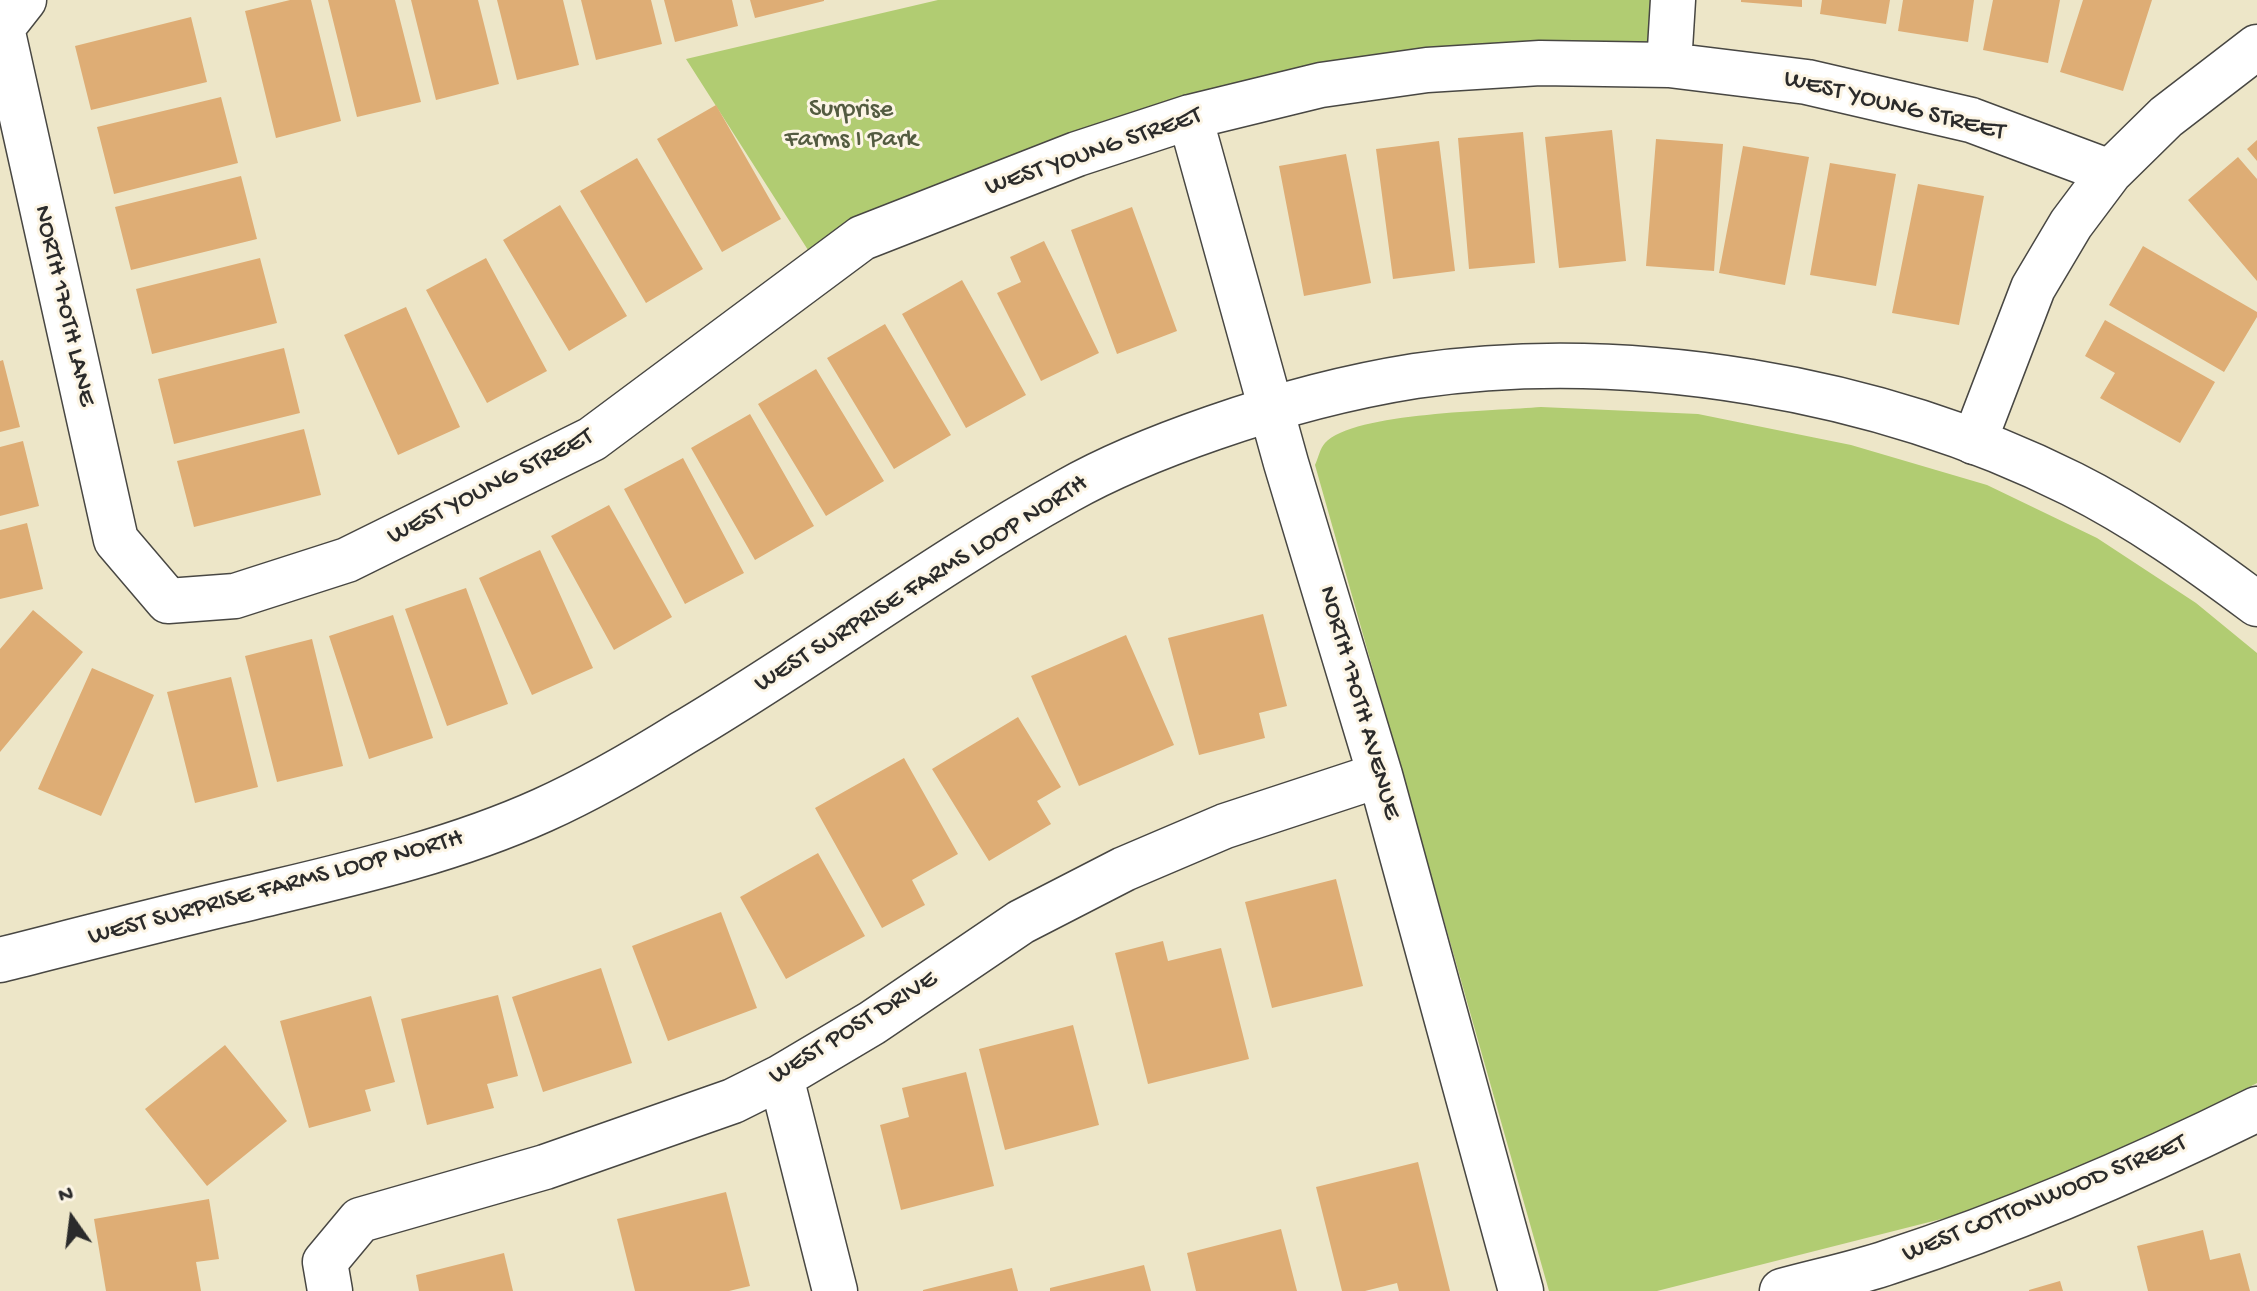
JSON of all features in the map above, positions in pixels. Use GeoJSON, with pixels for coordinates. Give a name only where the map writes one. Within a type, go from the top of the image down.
{"type":"FeatureCollection","features":[{"type":"Feature","properties":{"kind":"street","name":"NORTH 170TH LANE"},"geometry":{"type":"LineString","coordinates":[[24,0],[2,28],[116,540],[168,601]]}},
{"type":"Feature","properties":{"kind":"street"},"geometry":{"type":"LineString","coordinates":[[1669,65],[1673,0]]}},
{"type":"Feature","properties":{"kind":"street"},"geometry":{"type":"LineString","coordinates":[[1974,442],[2033,288],[2071,224],[2110,172],[2166,117],[2257,47]]}},
{"type":"Feature","properties":{"kind":"street","name":"WEST YOUNG STREET"},"geometry":{"type":"LineString","coordinates":[[168,601],[235,596],[347,560],[592,439],[862,238],[1077,154],[1190,117],[1321,85],[1427,70],[1540,63],[1669,65],[1807,82],[1971,120],[2110,172]]}},
{"type":"Feature","properties":{"kind":"street","name":"NORTH 170TH AVENUE"},"geometry":{"type":"LineString","coordinates":[[1190,117],[1273,407],[1286,463],[1380,775],[1521,1291]]}},
{"type":"Feature","properties":{"kind":"street","name":"WEST SURPRISE FARMS LOOP NORTH"},"geometry":{"type":"LineString","coordinates":[[0,960],[355,874],[479,836],[545,809],[616,774],[730,705],[1072,487],[1169,443],[1273,407],[1345,389],[1417,376],[1499,368],[1583,367],[1756,382],[1831,396],[1974,442],[2069,483],[2140,522],[2257,604]]}},
{"type":"Feature","properties":{"kind":"street","name":"WEST POST DRIVE"},"geometry":{"type":"LineString","coordinates":[[327,1277],[360,1220],[545,1167],[733,1101],[781,1077],[872,1023],[1021,922],[1124,869],[1225,826],[1380,775]]}},
{"type":"Feature","properties":{"kind":"street"},"geometry":{"type":"LineString","coordinates":[[781,1077],[835,1291]]}},
{"type":"Feature","properties":{"kind":"street","name":"WEST COTTONWOOD STREET"},"geometry":{"type":"LineString","coordinates":[[1782,1291],[1888,1263],[2055,1202],[2257,1109]]}},
{"type":"Feature","properties":{"kind":"green space","name":"Surprise Farms I Park"},"geometry":{"type":"Polygon","coordinates":[[[938,0],[1654,0],[1650,46],[1419,57],[815,261],[686,59],[938,0]]]}},
{"type":"Feature","properties":{"kind":"green space"},"geometry":{"type":"Polygon","coordinates":[[[1541,407],[1698,414],[1851,445],[1987,485],[2097,538],[2196,603],[2257,653],[2257,1083],[2145,1142],[1965,1213],[1657,1291],[1549,1291],[1315,465],[1325,443],[1341,433],[1365,425],[1427,415],[1541,407]]]}},
{"type":"Feature","properties":{"kind":"building"},"geometry":{"type":"Polygon","coordinates":[[[290,0],[311,0],[341,121],[276,138],[245,11],[290,0]]]}},
{"type":"Feature","properties":{"kind":"building"},"geometry":{"type":"Polygon","coordinates":[[[328,0],[395,0],[421,102],[357,117],[328,0]]]}},
{"type":"Feature","properties":{"kind":"building"},"geometry":{"type":"Polygon","coordinates":[[[411,0],[478,0],[499,84],[436,100],[411,0]]]}},
{"type":"Feature","properties":{"kind":"building"},"geometry":{"type":"Polygon","coordinates":[[[497,0],[563,0],[579,65],[517,80],[497,0]]]}},
{"type":"Feature","properties":{"kind":"building"},"geometry":{"type":"Polygon","coordinates":[[[581,0],[651,0],[662,44],[596,60],[581,0]]]}},
{"type":"Feature","properties":{"kind":"building"},"geometry":{"type":"Polygon","coordinates":[[[664,0],[732,0],[738,26],[675,42],[664,0]]]}},
{"type":"Feature","properties":{"kind":"building"},"geometry":{"type":"Polygon","coordinates":[[[750,0],[824,0],[824,1],[755,18],[750,0]]]}},
{"type":"Feature","properties":{"kind":"building"},"geometry":{"type":"Polygon","coordinates":[[[1802,0],[1802,7],[1741,2],[1802,0]]]}},
{"type":"Feature","properties":{"kind":"building"},"geometry":{"type":"Polygon","coordinates":[[[1822,0],[1890,0],[1886,24],[1820,14],[1822,0]]]}},
{"type":"Feature","properties":{"kind":"building"},"geometry":{"type":"Polygon","coordinates":[[[1903,0],[1974,0],[1968,42],[1898,31],[1903,0]]]}},
{"type":"Feature","properties":{"kind":"building"},"geometry":{"type":"Polygon","coordinates":[[[1993,0],[2060,0],[2048,63],[1983,50],[1993,0]]]}},
{"type":"Feature","properties":{"kind":"building"},"geometry":{"type":"Polygon","coordinates":[[[2083,0],[2152,0],[2123,91],[2060,72],[2083,0]]]}},
{"type":"Feature","properties":{"kind":"building"},"geometry":{"type":"Polygon","coordinates":[[[191,17],[207,82],[91,110],[75,46],[191,17]]]}},
{"type":"Feature","properties":{"kind":"building"},"geometry":{"type":"Polygon","coordinates":[[[221,97],[238,163],[114,194],[97,127],[221,97]]]}},
{"type":"Feature","properties":{"kind":"building"},"geometry":{"type":"Polygon","coordinates":[[[716,105],[781,219],[722,252],[657,139],[716,105]]]}},
{"type":"Feature","properties":{"kind":"building"},"geometry":{"type":"Polygon","coordinates":[[[1612,130],[1626,261],[1559,268],[1545,137],[1612,130]]]}},
{"type":"Feature","properties":{"kind":"building"},"geometry":{"type":"Polygon","coordinates":[[[1523,132],[1535,263],[1469,269],[1458,138],[1523,132]]]}},
{"type":"Feature","properties":{"kind":"building"},"geometry":{"type":"Polygon","coordinates":[[[1656,139],[1723,144],[1714,271],[1646,266],[1656,139]]]}},
{"type":"Feature","properties":{"kind":"building"},"geometry":{"type":"Polygon","coordinates":[[[2257,140],[2257,161],[2247,149],[2257,140]]]}},
{"type":"Feature","properties":{"kind":"building"},"geometry":{"type":"Polygon","coordinates":[[[1439,141],[1455,271],[1393,279],[1376,149],[1439,141]]]}},
{"type":"Feature","properties":{"kind":"building"},"geometry":{"type":"Polygon","coordinates":[[[1743,146],[1809,157],[1785,285],[1719,273],[1743,146]]]}},
{"type":"Feature","properties":{"kind":"building"},"geometry":{"type":"Polygon","coordinates":[[[1346,154],[1371,283],[1304,296],[1279,166],[1346,154]]]}},
{"type":"Feature","properties":{"kind":"building"},"geometry":{"type":"Polygon","coordinates":[[[2238,157],[2257,179],[2257,281],[2188,200],[2238,157]]]}},
{"type":"Feature","properties":{"kind":"building"},"geometry":{"type":"Polygon","coordinates":[[[637,158],[703,269],[646,303],[580,191],[637,158]]]}},
{"type":"Feature","properties":{"kind":"building"},"geometry":{"type":"Polygon","coordinates":[[[1830,163],[1896,174],[1876,286],[1810,275],[1830,163]]]}},
{"type":"Feature","properties":{"kind":"building"},"geometry":{"type":"Polygon","coordinates":[[[241,176],[257,239],[131,270],[115,207],[241,176]]]}},
{"type":"Feature","properties":{"kind":"building"},"geometry":{"type":"Polygon","coordinates":[[[1918,184],[1984,196],[1959,325],[1892,313],[1918,184]]]}},
{"type":"Feature","properties":{"kind":"building"},"geometry":{"type":"Polygon","coordinates":[[[560,205],[627,316],[569,351],[503,240],[560,205]]]}},
{"type":"Feature","properties":{"kind":"building"},"geometry":{"type":"Polygon","coordinates":[[[1132,207],[1177,331],[1117,354],[1071,230],[1132,207]]]}},
{"type":"Feature","properties":{"kind":"building"},"geometry":{"type":"Polygon","coordinates":[[[1044,241],[1099,353],[1041,381],[997,293],[1021,282],[1010,257],[1044,241]]]}},
{"type":"Feature","properties":{"kind":"building"},"geometry":{"type":"Polygon","coordinates":[[[2143,246],[2257,312],[2257,317],[2224,372],[2109,305],[2143,246]]]}},
{"type":"Feature","properties":{"kind":"building"},"geometry":{"type":"Polygon","coordinates":[[[260,258],[277,323],[152,354],[136,289],[260,258]]]}},
{"type":"Feature","properties":{"kind":"building"},"geometry":{"type":"Polygon","coordinates":[[[486,258],[547,371],[487,403],[426,290],[486,258]]]}},
{"type":"Feature","properties":{"kind":"building"},"geometry":{"type":"Polygon","coordinates":[[[962,280],[1026,395],[966,428],[902,314],[962,280]]]}},
{"type":"Feature","properties":{"kind":"building"},"geometry":{"type":"Polygon","coordinates":[[[406,307],[460,427],[398,455],[344,335],[406,307]]]}},
{"type":"Feature","properties":{"kind":"building"},"geometry":{"type":"Polygon","coordinates":[[[2105,320],[2215,382],[2180,443],[2100,398],[2115,373],[2085,356],[2105,320]]]}},
{"type":"Feature","properties":{"kind":"building"},"geometry":{"type":"Polygon","coordinates":[[[885,324],[951,435],[894,469],[827,358],[885,324]]]}},
{"type":"Feature","properties":{"kind":"building"},"geometry":{"type":"Polygon","coordinates":[[[284,348],[300,413],[174,444],[158,379],[284,348]]]}},
{"type":"Feature","properties":{"kind":"building"},"geometry":{"type":"Polygon","coordinates":[[[3,360],[20,427],[0,432],[0,361],[3,360]]]}},
{"type":"Feature","properties":{"kind":"building"},"geometry":{"type":"Polygon","coordinates":[[[816,369],[884,481],[826,516],[758,404],[816,369]]]}},
{"type":"Feature","properties":{"kind":"building"},"geometry":{"type":"Polygon","coordinates":[[[750,414],[814,526],[755,560],[691,448],[750,414]]]}},
{"type":"Feature","properties":{"kind":"building"},"geometry":{"type":"Polygon","coordinates":[[[304,429],[321,495],[194,527],[177,461],[304,429]]]}},
{"type":"Feature","properties":{"kind":"building"},"geometry":{"type":"Polygon","coordinates":[[[23,441],[39,506],[0,516],[0,447],[23,441]]]}},
{"type":"Feature","properties":{"kind":"building"},"geometry":{"type":"Polygon","coordinates":[[[683,458],[744,573],[685,604],[624,489],[683,458]]]}},
{"type":"Feature","properties":{"kind":"building"},"geometry":{"type":"Polygon","coordinates":[[[609,505],[672,617],[614,650],[551,536],[609,505]]]}},
{"type":"Feature","properties":{"kind":"building"},"geometry":{"type":"Polygon","coordinates":[[[27,523],[43,589],[0,599],[0,530],[27,523]]]}},
{"type":"Feature","properties":{"kind":"building"},"geometry":{"type":"Polygon","coordinates":[[[540,550],[593,668],[532,695],[479,578],[540,550]]]}},
{"type":"Feature","properties":{"kind":"building"},"geometry":{"type":"Polygon","coordinates":[[[466,588],[508,704],[447,726],[405,609],[466,588]]]}},
{"type":"Feature","properties":{"kind":"building"},"geometry":{"type":"Polygon","coordinates":[[[33,610],[83,652],[0,752],[0,649],[33,610]]]}},
{"type":"Feature","properties":{"kind":"building"},"geometry":{"type":"Polygon","coordinates":[[[1263,614],[1287,706],[1259,713],[1265,738],[1199,755],[1168,638],[1263,614]]]}},
{"type":"Feature","properties":{"kind":"building"},"geometry":{"type":"Polygon","coordinates":[[[393,615],[433,738],[369,759],[329,636],[393,615]]]}},
{"type":"Feature","properties":{"kind":"building"},"geometry":{"type":"Polygon","coordinates":[[[1126,635],[1174,745],[1079,786],[1031,676],[1126,635]]]}},
{"type":"Feature","properties":{"kind":"building"},"geometry":{"type":"Polygon","coordinates":[[[312,639],[343,766],[277,782],[245,656],[312,639]]]}},
{"type":"Feature","properties":{"kind":"building"},"geometry":{"type":"Polygon","coordinates":[[[92,668],[154,695],[101,816],[38,789],[92,668]]]}},
{"type":"Feature","properties":{"kind":"building"},"geometry":{"type":"Polygon","coordinates":[[[231,677],[258,787],[195,803],[167,692],[231,677]]]}},
{"type":"Feature","properties":{"kind":"building"},"geometry":{"type":"Polygon","coordinates":[[[1018,717],[1061,787],[1037,801],[1051,824],[989,861],[932,769],[1018,717]]]}},
{"type":"Feature","properties":{"kind":"building"},"geometry":{"type":"Polygon","coordinates":[[[904,758],[958,854],[912,880],[925,905],[882,928],[815,808],[904,758]]]}},
{"type":"Feature","properties":{"kind":"building"},"geometry":{"type":"Polygon","coordinates":[[[818,853],[865,936],[786,979],[740,897],[818,853]]]}},
{"type":"Feature","properties":{"kind":"building"},"geometry":{"type":"Polygon","coordinates":[[[1336,879],[1363,986],[1272,1008],[1245,902],[1336,879]]]}},
{"type":"Feature","properties":{"kind":"building"},"geometry":{"type":"Polygon","coordinates":[[[721,912],[757,1008],[668,1041],[632,946],[721,912]]]}},
{"type":"Feature","properties":{"kind":"building"},"geometry":{"type":"Polygon","coordinates":[[[1163,941],[1168,961],[1221,948],[1249,1059],[1148,1084],[1115,953],[1163,941]]]}},
{"type":"Feature","properties":{"kind":"building"},"geometry":{"type":"Polygon","coordinates":[[[601,968],[632,1063],[543,1092],[512,997],[601,968]]]}},
{"type":"Feature","properties":{"kind":"building"},"geometry":{"type":"Polygon","coordinates":[[[498,995],[518,1076],[487,1084],[494,1108],[427,1125],[401,1019],[498,995]]]}},
{"type":"Feature","properties":{"kind":"building"},"geometry":{"type":"Polygon","coordinates":[[[371,996],[395,1082],[365,1090],[371,1111],[309,1128],[280,1021],[371,996]]]}},
{"type":"Feature","properties":{"kind":"building"},"geometry":{"type":"Polygon","coordinates":[[[1073,1025],[1099,1125],[1005,1150],[979,1049],[1073,1025]]]}},
{"type":"Feature","properties":{"kind":"building"},"geometry":{"type":"Polygon","coordinates":[[[225,1045],[287,1121],[207,1186],[145,1109],[225,1045]]]}},
{"type":"Feature","properties":{"kind":"building"},"geometry":{"type":"Polygon","coordinates":[[[966,1072],[994,1186],[901,1210],[880,1125],[909,1117],[902,1088],[966,1072]]]}},
{"type":"Feature","properties":{"kind":"building"},"geometry":{"type":"Polygon","coordinates":[[[1418,1162],[1450,1291],[1399,1291],[1397,1283],[1365,1291],[1342,1291],[1316,1187],[1418,1162]]]}},
{"type":"Feature","properties":{"kind":"building"},"geometry":{"type":"Polygon","coordinates":[[[726,1192],[750,1286],[729,1291],[635,1291],[617,1219],[726,1192]]]}},
{"type":"Feature","properties":{"kind":"building"},"geometry":{"type":"Polygon","coordinates":[[[209,1199],[219,1259],[196,1262],[201,1291],[106,1291],[94,1219],[209,1199]]]}},
{"type":"Feature","properties":{"kind":"building"},"geometry":{"type":"Polygon","coordinates":[[[1281,1229],[1297,1291],[1196,1291],[1187,1253],[1281,1229]]]}},
{"type":"Feature","properties":{"kind":"building"},"geometry":{"type":"Polygon","coordinates":[[[2203,1230],[2210,1260],[2240,1253],[2250,1291],[2148,1291],[2137,1246],[2203,1230]]]}},
{"type":"Feature","properties":{"kind":"building"},"geometry":{"type":"Polygon","coordinates":[[[504,1253],[513,1291],[419,1291],[416,1275],[504,1253]]]}},
{"type":"Feature","properties":{"kind":"building"},"geometry":{"type":"Polygon","coordinates":[[[1144,1265],[1151,1291],[1050,1291],[1050,1288],[1144,1265]]]}},
{"type":"Feature","properties":{"kind":"building"},"geometry":{"type":"Polygon","coordinates":[[[1012,1268],[1018,1291],[923,1291],[923,1290],[1012,1268]]]}},
{"type":"Feature","properties":{"kind":"building"},"geometry":{"type":"Polygon","coordinates":[[[2060,1281],[2063,1291],[2029,1291],[2029,1290],[2060,1281]]]}}]}
